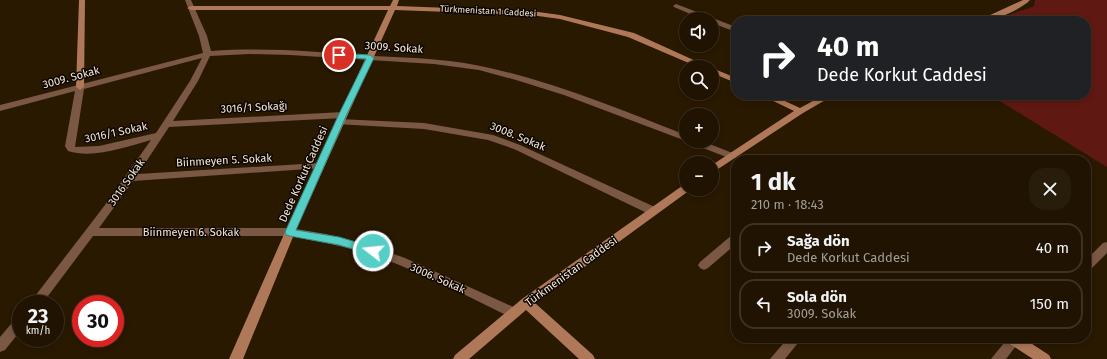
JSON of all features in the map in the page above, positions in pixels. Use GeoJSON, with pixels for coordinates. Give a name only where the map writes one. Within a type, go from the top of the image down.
{"type":"FeatureCollection","features":[{"type":"Feature","properties":{"kind":"street"},"geometry":{"type":"LineString","coordinates":[[80,87],[82,0]]}},
{"type":"Feature","properties":{"kind":"street"},"geometry":{"type":"LineString","coordinates":[[188,0],[204,40],[207,54]]}},
{"type":"Feature","properties":{"kind":"street"},"geometry":{"type":"LineString","coordinates":[[995,16],[1017,7],[1026,0]]}},
{"type":"Feature","properties":{"kind":"street","name":"Türkmenistan 1 Caddesi"},"geometry":{"type":"LineString","coordinates":[[191,8],[394,4],[544,14],[631,35],[689,60]]}},
{"type":"Feature","properties":{"kind":"street","name":"Dede Korkut Caddesi"},"geometry":{"type":"LineString","coordinates":[[236,359],[319,166],[394,4]]}},
{"type":"Feature","properties":{"kind":"street"},"geometry":{"type":"LineString","coordinates":[[676,6],[691,12]]}},
{"type":"Feature","properties":{"kind":"street"},"geometry":{"type":"LineString","coordinates":[[719,23],[731,28]]}},
{"type":"Feature","properties":{"kind":"street","name":"3009. Sokak"},"geometry":{"type":"LineString","coordinates":[[0,108],[207,54],[239,51],[276,52],[446,63],[492,71],[545,86],[679,135]]}},
{"type":"Feature","properties":{"kind":"street","name":"3016 Sokak"},"geometry":{"type":"LineString","coordinates":[[42,295],[92,232],[130,178],[198,73],[207,54]]}},
{"type":"Feature","properties":{"kind":"street"},"geometry":{"type":"LineString","coordinates":[[719,73],[731,79]]}},
{"type":"Feature","properties":{"kind":"street","name":"3016/1 Sokak"},"geometry":{"type":"LineString","coordinates":[[80,87],[70,146],[75,152],[92,150],[159,135]]}},
{"type":"Feature","properties":{"kind":"street"},"geometry":{"type":"LineString","coordinates":[[776,100],[800,111]]}},
{"type":"Feature","properties":{"kind":"street"},"geometry":{"type":"LineString","coordinates":[[739,155],[800,111],[821,100]]}},
{"type":"Feature","properties":{"kind":"street","name":"3016/1 Sokağı"},"geometry":{"type":"LineString","coordinates":[[166,124],[341,118]]}},
{"type":"Feature","properties":{"kind":"street","name":"3008. Sokak"},"geometry":{"type":"LineString","coordinates":[[341,118],[424,126],[490,136],[517,147],[653,211]]}},
{"type":"Feature","properties":{"kind":"street"},"geometry":{"type":"LineString","coordinates":[[710,148],[731,156]]}},
{"type":"Feature","properties":{"kind":"street"},"geometry":{"type":"LineString","coordinates":[[719,166],[731,160]]}},
{"type":"Feature","properties":{"kind":"street","name":"Biinmeyen 5. Sokak"},"geometry":{"type":"LineString","coordinates":[[130,178],[319,166]]}},
{"type":"Feature","properties":{"kind":"street","name":"Türkmenistan Caddesi"},"geometry":{"type":"LineString","coordinates":[[460,359],[526,303],[679,193]]}},
{"type":"Feature","properties":{"kind":"street","name":"Biinmeyen 6. Sokak"},"geometry":{"type":"LineString","coordinates":[[92,232],[290,232]]}},
{"type":"Feature","properties":{"kind":"street","name":"3006. Sokak"},"geometry":{"type":"LineString","coordinates":[[290,232],[339,241],[384,254],[451,283],[514,313]]}},
{"type":"Feature","properties":{"kind":"street"},"geometry":{"type":"LineString","coordinates":[[704,265],[731,242]]}},
{"type":"Feature","properties":{"kind":"street"},"geometry":{"type":"LineString","coordinates":[[1091,262],[1107,246]]}},
{"type":"Feature","properties":{"kind":"street"},"geometry":{"type":"LineString","coordinates":[[526,303],[588,359]]}},
{"type":"Feature","properties":{"kind":"street"},"geometry":{"type":"LineString","coordinates":[[0,346],[12,332]]}},
{"type":"Feature","properties":{"kind":"street"},"geometry":{"type":"LineString","coordinates":[[777,359],[791,343]]}},
{"type":"Feature","properties":{"kind":"street"},"geometry":{"type":"LineString","coordinates":[[998,359],[1011,343]]}},
{"type":"Feature","properties":{"kind":"street"},"geometry":{"type":"LineString","coordinates":[[1020,343],[1044,359]]}},
{"type":"Feature","properties":{"kind":"shaded area"},"geometry":{"type":"Polygon","coordinates":[[[1035,0],[1107,0],[1107,167],[1091,157],[1091,155],[1088,155],[998,100],[1091,100],[1091,16],[1007,16],[1034,6],[1035,0]]]}},
{"type":"Feature","properties":{"kind":"route"},"geometry":{"type":"LineString","coordinates":[[339,55],[370,58],[290,232],[339,241],[373,251]]}}]}
